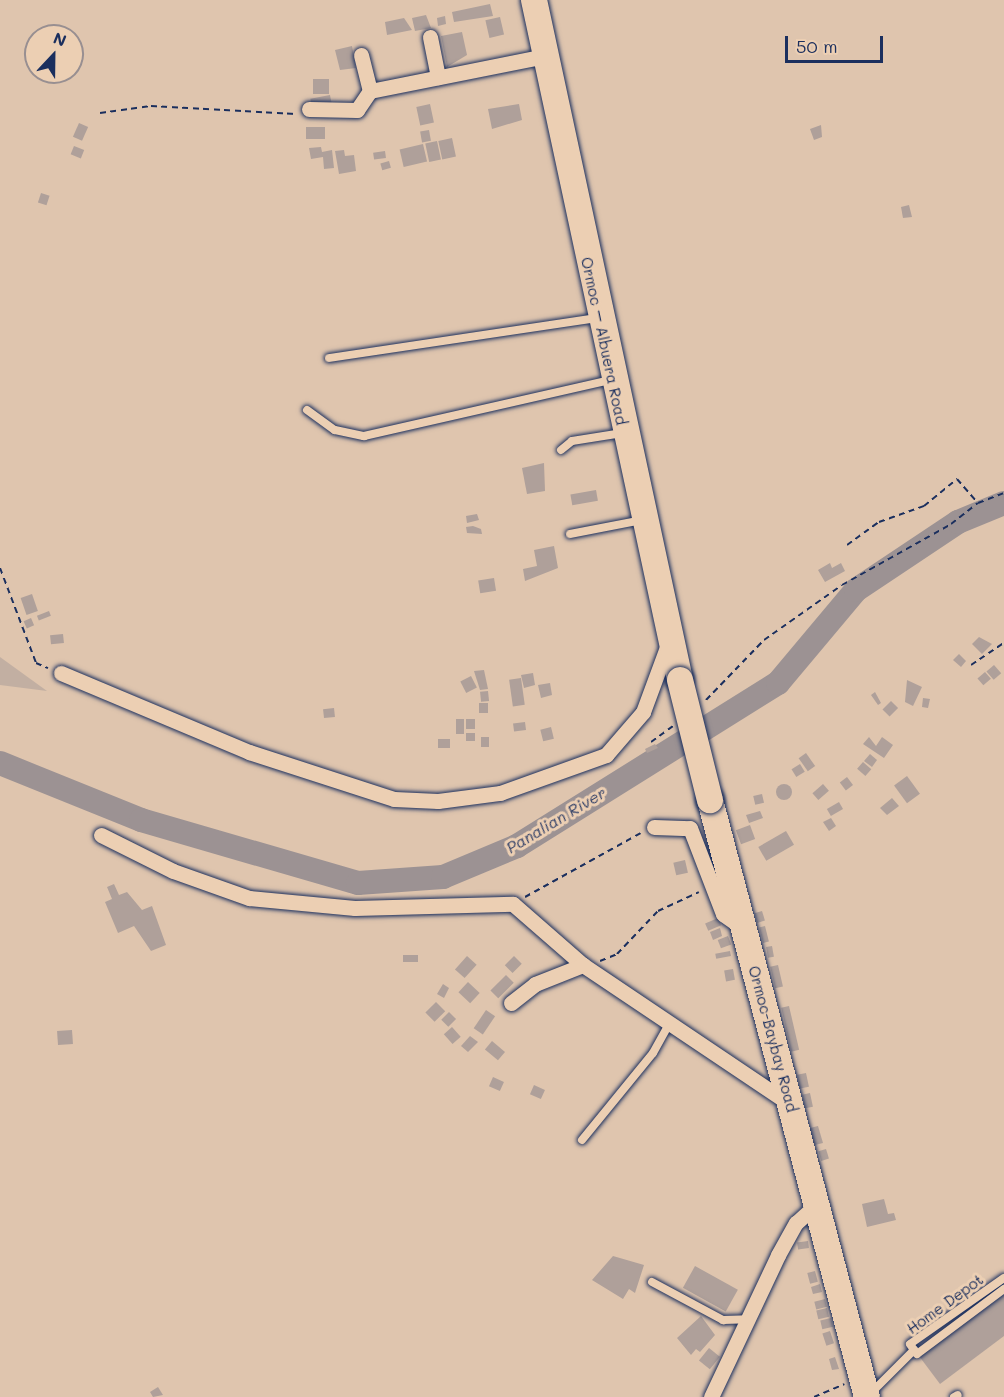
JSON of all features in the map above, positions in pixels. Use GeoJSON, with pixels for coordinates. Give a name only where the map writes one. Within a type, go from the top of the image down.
{"type":"FeatureCollection","features":[{"type":"Feature","properties":{"kind":"highway","name":"Ormoc – Albuera Road"},"geometry":{"type":"LineString","coordinates":[[534,0],[623,433],[680,680]]}},
{"type":"Feature","properties":{"kind":"highway","name":"Ormoc-Baybay Road"},"geometry":{"type":"LineString","coordinates":[[680,680],[718,828],[722,886],[743,928],[818,1203],[866,1391]]}},
{"type":"Feature","properties":{"kind":"street"},"geometry":{"type":"LineString","coordinates":[[430,37],[438,77]]}},
{"type":"Feature","properties":{"kind":"street"},"geometry":{"type":"LineString","coordinates":[[361,55],[370,91]]}},
{"type":"Feature","properties":{"kind":"street"},"geometry":{"type":"LineString","coordinates":[[309,109],[357,110],[370,91],[545,56]]}},
{"type":"Feature","properties":{"kind":"street"},"geometry":{"type":"LineString","coordinates":[[61,673],[249,752],[394,799],[438,801],[500,793],[606,755],[643,712],[671,636]]}},
{"type":"Feature","properties":{"kind":"street"},"geometry":{"type":"LineString","coordinates":[[654,827],[681,824],[690,828],[722,886]]}},
{"type":"Feature","properties":{"kind":"street"},"geometry":{"type":"LineString","coordinates":[[101,835],[173,871],[249,898],[355,909],[513,904],[583,965],[791,1105]]}},
{"type":"Feature","properties":{"kind":"street"},"geometry":{"type":"LineString","coordinates":[[511,1003],[535,984],[583,965]]}},
{"type":"Feature","properties":{"kind":"street"},"geometry":{"type":"LineString","coordinates":[[711,1397],[796,1223],[818,1203]]}},
{"type":"Feature","properties":{"kind":"lane"},"geometry":{"type":"LineString","coordinates":[[329,358],[599,318]]}},
{"type":"Feature","properties":{"kind":"lane"},"geometry":{"type":"LineString","coordinates":[[307,410],[335,430],[364,436],[612,380]]}},
{"type":"Feature","properties":{"kind":"lane"},"geometry":{"type":"LineString","coordinates":[[561,450],[572,441],[623,433]]}},
{"type":"Feature","properties":{"kind":"lane"},"geometry":{"type":"LineString","coordinates":[[570,534],[644,520]]}},
{"type":"Feature","properties":{"kind":"lane"},"geometry":{"type":"LineString","coordinates":[[582,1140],[653,1053],[670,1022]]}},
{"type":"Feature","properties":{"kind":"lane","name":"Home Depot"},"geometry":{"type":"LineString","coordinates":[[1004,1278],[910,1344],[917,1354],[1004,1289]]}},
{"type":"Feature","properties":{"kind":"lane"},"geometry":{"type":"LineString","coordinates":[[652,1282],[723,1320],[749,1318]]}},
{"type":"Feature","properties":{"kind":"lane"},"geometry":{"type":"LineString","coordinates":[[866,1391],[914,1350]]}},
{"type":"Feature","properties":{"kind":"path"},"geometry":{"type":"LineString","coordinates":[[100,113],[151,106],[289,117],[309,109]]}},
{"type":"Feature","properties":{"kind":"path"},"geometry":{"type":"LineString","coordinates":[[848,545],[879,522],[924,506],[957,479],[978,503]]}},
{"type":"Feature","properties":{"kind":"path"},"geometry":{"type":"LineString","coordinates":[[700,705],[764,640],[842,585],[951,524],[978,503],[1004,493]]}},
{"type":"Feature","properties":{"kind":"path"},"geometry":{"type":"LineString","coordinates":[[0,568],[36,663],[61,673]]}},
{"type":"Feature","properties":{"kind":"path"},"geometry":{"type":"LineString","coordinates":[[971,665],[1004,643]]}},
{"type":"Feature","properties":{"kind":"path"},"geometry":{"type":"LineString","coordinates":[[651,742],[675,724]]}},
{"type":"Feature","properties":{"kind":"path"},"geometry":{"type":"LineString","coordinates":[[513,904],[654,827]]}},
{"type":"Feature","properties":{"kind":"path"},"geometry":{"type":"LineString","coordinates":[[583,965],[617,954],[658,911],[722,886]]}},
{"type":"Feature","properties":{"kind":"path"},"geometry":{"type":"LineString","coordinates":[[814,1397],[866,1391]]}},
{"type":"Feature","properties":{"kind":"shaded area"},"geometry":{"type":"Polygon","coordinates":[[[0,657],[47,691],[0,685],[0,657]]]}},
{"type":"Feature","properties":{"kind":"building"},"geometry":{"type":"Polygon","coordinates":[[[490,4],[493,16],[454,22],[452,12],[490,4]]]}},
{"type":"Feature","properties":{"kind":"building"},"geometry":{"type":"Polygon","coordinates":[[[426,15],[431,28],[415,31],[412,18],[426,15]]]}},
{"type":"Feature","properties":{"kind":"building"},"geometry":{"type":"Polygon","coordinates":[[[445,16],[446,24],[438,26],[437,18],[445,16]]]}},
{"type":"Feature","properties":{"kind":"building"},"geometry":{"type":"Polygon","coordinates":[[[500,17],[504,35],[489,38],[485,20],[500,17]]]}},
{"type":"Feature","properties":{"kind":"building"},"geometry":{"type":"Polygon","coordinates":[[[404,18],[412,30],[387,35],[385,22],[404,18]]]}},
{"type":"Feature","properties":{"kind":"building"},"geometry":{"type":"Polygon","coordinates":[[[462,32],[467,55],[447,67],[441,36],[462,32]]]}},
{"type":"Feature","properties":{"kind":"building"},"geometry":{"type":"Polygon","coordinates":[[[352,46],[356,68],[340,70],[335,50],[352,46]]]}},
{"type":"Feature","properties":{"kind":"building"},"geometry":{"type":"Polygon","coordinates":[[[313,79],[329,79],[329,94],[313,94],[313,79]]]}},
{"type":"Feature","properties":{"kind":"building"},"geometry":{"type":"Polygon","coordinates":[[[330,95],[332,105],[312,109],[310,99],[330,95]]]}},
{"type":"Feature","properties":{"kind":"building"},"geometry":{"type":"Polygon","coordinates":[[[430,104],[434,123],[420,125],[416,107],[430,104]]]}},
{"type":"Feature","properties":{"kind":"building"},"geometry":{"type":"Polygon","coordinates":[[[519,104],[522,120],[492,129],[488,109],[519,104]]]}},
{"type":"Feature","properties":{"kind":"building"},"geometry":{"type":"Polygon","coordinates":[[[79,123],[88,127],[82,141],[73,137],[79,123]]]}},
{"type":"Feature","properties":{"kind":"building"},"geometry":{"type":"Polygon","coordinates":[[[821,125],[822,137],[814,140],[810,129],[821,125]]]}},
{"type":"Feature","properties":{"kind":"building"},"geometry":{"type":"Polygon","coordinates":[[[306,127],[325,127],[325,139],[306,139],[306,127]]]}},
{"type":"Feature","properties":{"kind":"building"},"geometry":{"type":"Polygon","coordinates":[[[429,130],[431,141],[422,142],[420,132],[429,130]]]}},
{"type":"Feature","properties":{"kind":"building"},"geometry":{"type":"Polygon","coordinates":[[[452,138],[456,157],[442,159],[438,141],[452,138]]]}},
{"type":"Feature","properties":{"kind":"building"},"geometry":{"type":"Polygon","coordinates":[[[437,141],[441,160],[429,162],[425,143],[437,141]]]}},
{"type":"Feature","properties":{"kind":"building"},"geometry":{"type":"Polygon","coordinates":[[[423,144],[427,162],[404,167],[400,149],[423,144]]]}},
{"type":"Feature","properties":{"kind":"building"},"geometry":{"type":"Polygon","coordinates":[[[74,146],[84,150],[81,158],[71,154],[74,146]]]}},
{"type":"Feature","properties":{"kind":"building"},"geometry":{"type":"Polygon","coordinates":[[[321,147],[322,152],[332,150],[334,168],[324,169],[323,157],[311,159],[309,148],[321,147]]]}},
{"type":"Feature","properties":{"kind":"building"},"geometry":{"type":"Polygon","coordinates":[[[344,150],[345,156],[354,155],[356,171],[339,174],[335,151],[344,150]]]}},
{"type":"Feature","properties":{"kind":"building"},"geometry":{"type":"Polygon","coordinates":[[[385,151],[386,158],[374,160],[373,153],[385,151]]]}},
{"type":"Feature","properties":{"kind":"building"},"geometry":{"type":"Polygon","coordinates":[[[389,161],[391,168],[382,170],[380,163],[389,161]]]}},
{"type":"Feature","properties":{"kind":"building"},"geometry":{"type":"Polygon","coordinates":[[[41,193],[50,196],[46,205],[38,203],[41,193]]]}},
{"type":"Feature","properties":{"kind":"building"},"geometry":{"type":"Polygon","coordinates":[[[909,205],[912,217],[903,218],[901,207],[909,205]]]}},
{"type":"Feature","properties":{"kind":"building"},"geometry":{"type":"Polygon","coordinates":[[[544,463],[545,491],[527,494],[522,468],[544,463]]]}},
{"type":"Feature","properties":{"kind":"building"},"geometry":{"type":"Polygon","coordinates":[[[596,490],[598,501],[572,505],[570,495],[596,490]]]}},
{"type":"Feature","properties":{"kind":"building"},"geometry":{"type":"Polygon","coordinates":[[[477,514],[479,520],[467,523],[466,516],[477,514]]]}},
{"type":"Feature","properties":{"kind":"building"},"geometry":{"type":"Polygon","coordinates":[[[473,526],[481,529],[482,534],[467,533],[466,527],[473,526]]]}},
{"type":"Feature","properties":{"kind":"building"},"geometry":{"type":"Polygon","coordinates":[[[554,546],[558,568],[525,581],[523,569],[537,566],[534,550],[554,546]]]}},
{"type":"Feature","properties":{"kind":"building"},"geometry":{"type":"Polygon","coordinates":[[[830,563],[832,568],[841,563],[845,571],[825,582],[818,570],[830,563]]]}},
{"type":"Feature","properties":{"kind":"building"},"geometry":{"type":"Polygon","coordinates":[[[494,578],[496,591],[480,593],[478,581],[494,578]]]}},
{"type":"Feature","properties":{"kind":"building"},"geometry":{"type":"Polygon","coordinates":[[[32,594],[38,611],[27,615],[21,598],[32,594]]]}},
{"type":"Feature","properties":{"kind":"building"},"geometry":{"type":"Polygon","coordinates":[[[49,611],[51,616],[39,621],[37,616],[49,611]]]}},
{"type":"Feature","properties":{"kind":"building"},"geometry":{"type":"Polygon","coordinates":[[[31,618],[34,625],[27,628],[24,621],[31,618]]]}},
{"type":"Feature","properties":{"kind":"building"},"geometry":{"type":"Polygon","coordinates":[[[63,634],[64,643],[51,644],[50,635],[63,634]]]}},
{"type":"Feature","properties":{"kind":"building"},"geometry":{"type":"Polygon","coordinates":[[[979,637],[992,644],[982,654],[972,644],[979,637]]]}},
{"type":"Feature","properties":{"kind":"building"},"geometry":{"type":"Polygon","coordinates":[[[959,654],[966,661],[961,667],[953,660],[959,654]]]}},
{"type":"Feature","properties":{"kind":"building"},"geometry":{"type":"Polygon","coordinates":[[[994,665],[1001,673],[994,680],[986,672],[994,665]]]}},
{"type":"Feature","properties":{"kind":"building"},"geometry":{"type":"Polygon","coordinates":[[[484,670],[488,689],[480,690],[474,671],[484,670]]]}},
{"type":"Feature","properties":{"kind":"building"},"geometry":{"type":"Polygon","coordinates":[[[985,672],[991,679],[983,685],[977,679],[985,672]]]}},
{"type":"Feature","properties":{"kind":"building"},"geometry":{"type":"Polygon","coordinates":[[[533,673],[535,685],[524,688],[521,675],[533,673]]]}},
{"type":"Feature","properties":{"kind":"building"},"geometry":{"type":"Polygon","coordinates":[[[471,676],[477,688],[466,693],[460,681],[471,676]]]}},
{"type":"Feature","properties":{"kind":"building"},"geometry":{"type":"Polygon","coordinates":[[[521,678],[525,705],[513,706],[509,680],[521,678]]]}},
{"type":"Feature","properties":{"kind":"building"},"geometry":{"type":"Polygon","coordinates":[[[907,680],[922,687],[913,706],[905,702],[907,680]]]}},
{"type":"Feature","properties":{"kind":"building"},"geometry":{"type":"Polygon","coordinates":[[[550,683],[552,695],[541,698],[538,685],[550,683]]]}},
{"type":"Feature","properties":{"kind":"building"},"geometry":{"type":"Polygon","coordinates":[[[488,691],[489,701],[481,702],[480,692],[488,691]]]}},
{"type":"Feature","properties":{"kind":"building"},"geometry":{"type":"Polygon","coordinates":[[[875,692],[881,703],[878,705],[871,695],[875,692]]]}},
{"type":"Feature","properties":{"kind":"building"},"geometry":{"type":"Polygon","coordinates":[[[923,698],[930,699],[928,708],[922,707],[923,698]]]}},
{"type":"Feature","properties":{"kind":"building"},"geometry":{"type":"Polygon","coordinates":[[[891,701],[898,708],[890,717],[883,709],[891,701]]]}},
{"type":"Feature","properties":{"kind":"building"},"geometry":{"type":"Polygon","coordinates":[[[479,703],[488,703],[488,713],[479,713],[479,703]]]}},
{"type":"Feature","properties":{"kind":"building"},"geometry":{"type":"Polygon","coordinates":[[[334,708],[335,717],[324,718],[323,709],[334,708]]]}},
{"type":"Feature","properties":{"kind":"building"},"geometry":{"type":"Polygon","coordinates":[[[456,719],[464,719],[464,734],[456,734],[456,719]]]}},
{"type":"Feature","properties":{"kind":"building"},"geometry":{"type":"Polygon","coordinates":[[[466,719],[475,719],[475,729],[466,729],[466,719]]]}},
{"type":"Feature","properties":{"kind":"building"},"geometry":{"type":"Polygon","coordinates":[[[525,722],[526,730],[514,731],[513,723],[525,722]]]}},
{"type":"Feature","properties":{"kind":"building"},"geometry":{"type":"Polygon","coordinates":[[[551,727],[554,739],[543,741],[540,730],[551,727]]]}},
{"type":"Feature","properties":{"kind":"building"},"geometry":{"type":"Polygon","coordinates":[[[466,733],[475,733],[475,741],[466,741],[466,733]]]}},
{"type":"Feature","properties":{"kind":"building"},"geometry":{"type":"Polygon","coordinates":[[[481,737],[489,737],[489,747],[481,747],[481,737]]]}},
{"type":"Feature","properties":{"kind":"building"},"geometry":{"type":"Polygon","coordinates":[[[869,737],[876,746],[882,737],[893,745],[884,758],[863,744],[869,737]]]}},
{"type":"Feature","properties":{"kind":"building"},"geometry":{"type":"Polygon","coordinates":[[[438,739],[450,739],[450,748],[438,748],[438,739]]]}},
{"type":"Feature","properties":{"kind":"building"},"geometry":{"type":"Polygon","coordinates":[[[655,744],[658,748],[647,753],[645,749],[655,744]]]}},
{"type":"Feature","properties":{"kind":"building"},"geometry":{"type":"Polygon","coordinates":[[[806,753],[815,766],[808,771],[799,758],[806,753]]]}},
{"type":"Feature","properties":{"kind":"building"},"geometry":{"type":"Polygon","coordinates":[[[870,754],[877,760],[872,767],[864,761],[870,754]]]}},
{"type":"Feature","properties":{"kind":"building"},"geometry":{"type":"Polygon","coordinates":[[[863,762],[871,769],[865,776],[857,769],[863,762]]]}},
{"type":"Feature","properties":{"kind":"building"},"geometry":{"type":"Polygon","coordinates":[[[800,764],[805,772],[796,777],[792,769],[800,764]]]}},
{"type":"Feature","properties":{"kind":"building"},"geometry":{"type":"Polygon","coordinates":[[[907,776],[920,794],[907,803],[894,785],[907,776]]]}},
{"type":"Feature","properties":{"kind":"building"},"geometry":{"type":"Polygon","coordinates":[[[847,777],[853,785],[846,790],[840,782],[847,777]]]}},
{"type":"Feature","properties":{"kind":"building"},"geometry":{"type":"Polygon","coordinates":[[[781,784],[787,784],[792,792],[790,798],[781,800],[776,795],[776,789],[781,784]]]}},
{"type":"Feature","properties":{"kind":"building"},"geometry":{"type":"Polygon","coordinates":[[[823,784],[829,791],[818,800],[812,793],[823,784]]]}},
{"type":"Feature","properties":{"kind":"building"},"geometry":{"type":"Polygon","coordinates":[[[762,794],[764,803],[755,805],[753,796],[762,794]]]}},
{"type":"Feature","properties":{"kind":"building"},"geometry":{"type":"Polygon","coordinates":[[[892,798],[899,806],[887,815],[880,808],[892,798]]]}},
{"type":"Feature","properties":{"kind":"building"},"geometry":{"type":"Polygon","coordinates":[[[839,802],[843,809],[831,816],[827,809],[839,802]]]}},
{"type":"Feature","properties":{"kind":"building"},"geometry":{"type":"Polygon","coordinates":[[[760,811],[763,818],[749,823],[746,815],[760,811]]]}},
{"type":"Feature","properties":{"kind":"building"},"geometry":{"type":"Polygon","coordinates":[[[831,818],[836,826],[829,831],[823,822],[831,818]]]}},
{"type":"Feature","properties":{"kind":"building"},"geometry":{"type":"Polygon","coordinates":[[[750,825],[755,839],[741,844],[736,830],[750,825]]]}},
{"type":"Feature","properties":{"kind":"building"},"geometry":{"type":"Polygon","coordinates":[[[786,831],[794,845],[766,861],[758,847],[786,831]]]}},
{"type":"Feature","properties":{"kind":"building"},"geometry":{"type":"Polygon","coordinates":[[[685,860],[688,873],[676,875],[673,863],[685,860]]]}},
{"type":"Feature","properties":{"kind":"building"},"geometry":{"type":"Polygon","coordinates":[[[114,884],[119,895],[127,892],[142,910],[152,906],[166,945],[151,951],[134,926],[118,933],[105,902],[112,899],[107,887],[114,884]]]}},
{"type":"Feature","properties":{"kind":"building"},"geometry":{"type":"Polygon","coordinates":[[[762,911],[765,921],[757,923],[754,913],[762,911]]]}},
{"type":"Feature","properties":{"kind":"building"},"geometry":{"type":"Polygon","coordinates":[[[718,918],[721,925],[708,931],[705,923],[718,918]]]}},
{"type":"Feature","properties":{"kind":"building"},"geometry":{"type":"Polygon","coordinates":[[[765,926],[769,942],[763,943],[759,927],[765,926]]]}},
{"type":"Feature","properties":{"kind":"building"},"geometry":{"type":"Polygon","coordinates":[[[720,928],[722,936],[713,940],[710,932],[720,928]]]}},
{"type":"Feature","properties":{"kind":"building"},"geometry":{"type":"Polygon","coordinates":[[[728,936],[731,944],[721,948],[718,940],[728,936]]]}},
{"type":"Feature","properties":{"kind":"building"},"geometry":{"type":"Polygon","coordinates":[[[772,946],[774,957],[768,958],[766,947],[772,946]]]}},
{"type":"Feature","properties":{"kind":"building"},"geometry":{"type":"Polygon","coordinates":[[[730,951],[731,956],[716,959],[715,954],[730,951]]]}},
{"type":"Feature","properties":{"kind":"building"},"geometry":{"type":"Polygon","coordinates":[[[403,955],[418,955],[418,962],[403,962],[403,955]]]}},
{"type":"Feature","properties":{"kind":"building"},"geometry":{"type":"Polygon","coordinates":[[[467,956],[477,965],[465,978],[455,969],[467,956]]]}},
{"type":"Feature","properties":{"kind":"building"},"geometry":{"type":"Polygon","coordinates":[[[514,956],[522,964],[513,973],[505,965],[514,956]]]}},
{"type":"Feature","properties":{"kind":"building"},"geometry":{"type":"Polygon","coordinates":[[[778,965],[783,986],[775,988],[770,967],[778,965]]]}},
{"type":"Feature","properties":{"kind":"building"},"geometry":{"type":"Polygon","coordinates":[[[733,969],[735,980],[726,981],[724,971],[733,969]]]}},
{"type":"Feature","properties":{"kind":"building"},"geometry":{"type":"Polygon","coordinates":[[[506,975],[514,983],[498,998],[490,991],[506,975]]]}},
{"type":"Feature","properties":{"kind":"building"},"geometry":{"type":"Polygon","coordinates":[[[468,982],[480,993],[470,1003],[458,992],[468,982]]]}},
{"type":"Feature","properties":{"kind":"building"},"geometry":{"type":"Polygon","coordinates":[[[443,984],[449,988],[444,998],[437,994],[443,984]]]}},
{"type":"Feature","properties":{"kind":"building"},"geometry":{"type":"Polygon","coordinates":[[[436,1002],[445,1011],[435,1022],[425,1013],[436,1002]]]}},
{"type":"Feature","properties":{"kind":"building"},"geometry":{"type":"Polygon","coordinates":[[[789,1006],[799,1050],[791,1052],[781,1008],[789,1006]]]}},
{"type":"Feature","properties":{"kind":"building"},"geometry":{"type":"Polygon","coordinates":[[[486,1010],[495,1016],[483,1034],[474,1028],[486,1010]]]}},
{"type":"Feature","properties":{"kind":"building"},"geometry":{"type":"Polygon","coordinates":[[[449,1012],[456,1019],[448,1027],[441,1020],[449,1012]]]}},
{"type":"Feature","properties":{"kind":"building"},"geometry":{"type":"Polygon","coordinates":[[[452,1027],[461,1037],[453,1044],[444,1034],[452,1027]]]}},
{"type":"Feature","properties":{"kind":"building"},"geometry":{"type":"Polygon","coordinates":[[[72,1030],[73,1044],[58,1045],[57,1031],[72,1030]]]}},
{"type":"Feature","properties":{"kind":"building"},"geometry":{"type":"Polygon","coordinates":[[[470,1036],[478,1042],[468,1052],[461,1046],[470,1036]]]}},
{"type":"Feature","properties":{"kind":"building"},"geometry":{"type":"Polygon","coordinates":[[[492,1041],[505,1052],[498,1060],[485,1049],[492,1041]]]}},
{"type":"Feature","properties":{"kind":"building"},"geometry":{"type":"Polygon","coordinates":[[[806,1073],[809,1087],[800,1089],[797,1075],[806,1073]]]}},
{"type":"Feature","properties":{"kind":"building"},"geometry":{"type":"Polygon","coordinates":[[[493,1077],[504,1082],[500,1091],[489,1086],[493,1077]]]}},
{"type":"Feature","properties":{"kind":"building"},"geometry":{"type":"Polygon","coordinates":[[[534,1085],[545,1090],[541,1099],[530,1094],[534,1085]]]}},
{"type":"Feature","properties":{"kind":"building"},"geometry":{"type":"Polygon","coordinates":[[[810,1093],[813,1107],[805,1108],[802,1095],[810,1093]]]}},
{"type":"Feature","properties":{"kind":"building"},"geometry":{"type":"Polygon","coordinates":[[[818,1126],[823,1143],[815,1145],[806,1129],[818,1126]]]}},
{"type":"Feature","properties":{"kind":"building"},"geometry":{"type":"Polygon","coordinates":[[[826,1149],[829,1159],[821,1161],[818,1151],[826,1149]]]}},
{"type":"Feature","properties":{"kind":"building"},"geometry":{"type":"Polygon","coordinates":[[[884,1199],[888,1214],[894,1213],[896,1220],[867,1227],[862,1204],[884,1199]]]}},
{"type":"Feature","properties":{"kind":"building"},"geometry":{"type":"Polygon","coordinates":[[[808,1241],[809,1248],[798,1249],[797,1243],[808,1241]]]}},
{"type":"Feature","properties":{"kind":"building"},"geometry":{"type":"Polygon","coordinates":[[[613,1256],[644,1265],[635,1293],[629,1289],[623,1299],[592,1280],[613,1256]]]}},
{"type":"Feature","properties":{"kind":"building"},"geometry":{"type":"Polygon","coordinates":[[[695,1266],[738,1290],[726,1312],[683,1288],[695,1266]]]}},
{"type":"Feature","properties":{"kind":"building"},"geometry":{"type":"Polygon","coordinates":[[[815,1271],[818,1282],[810,1284],[807,1273],[815,1271]]]}},
{"type":"Feature","properties":{"kind":"building"},"geometry":{"type":"Polygon","coordinates":[[[820,1284],[822,1292],[813,1294],[811,1287],[820,1284]]]}},
{"type":"Feature","properties":{"kind":"building"},"geometry":{"type":"Polygon","coordinates":[[[1004,1293],[1004,1336],[940,1384],[919,1356],[1004,1293]]]}},
{"type":"Feature","properties":{"kind":"building"},"geometry":{"type":"Polygon","coordinates":[[[825,1299],[827,1307],[816,1309],[814,1302],[825,1299]]]}},
{"type":"Feature","properties":{"kind":"building"},"geometry":{"type":"Polygon","coordinates":[[[827,1308],[829,1317],[818,1319],[816,1310],[827,1308]]]}},
{"type":"Feature","properties":{"kind":"building"},"geometry":{"type":"Polygon","coordinates":[[[701,1316],[715,1335],[700,1352],[696,1349],[691,1355],[677,1338],[701,1316]]]}},
{"type":"Feature","properties":{"kind":"building"},"geometry":{"type":"Polygon","coordinates":[[[831,1318],[833,1327],[822,1329],[820,1320],[831,1318]]]}},
{"type":"Feature","properties":{"kind":"building"},"geometry":{"type":"Polygon","coordinates":[[[830,1331],[834,1343],[826,1346],[822,1333],[830,1331]]]}},
{"type":"Feature","properties":{"kind":"building"},"geometry":{"type":"Polygon","coordinates":[[[709,1348],[720,1357],[710,1369],[699,1360],[709,1348]]]}},
{"type":"Feature","properties":{"kind":"building"},"geometry":{"type":"Polygon","coordinates":[[[835,1357],[839,1369],[832,1370],[829,1359],[835,1357]]]}},
{"type":"Feature","properties":{"kind":"building"},"geometry":{"type":"Polygon","coordinates":[[[158,1387],[163,1395],[153,1397],[150,1392],[158,1387]]]}},
{"type":"Feature","properties":{"kind":"waterway","name":"Panalian River"},"geometry":{"type":"LineString","coordinates":[[0,763],[141,820],[358,883],[443,877],[517,846],[778,683],[856,590],[958,522],[1004,503]]}}]}
